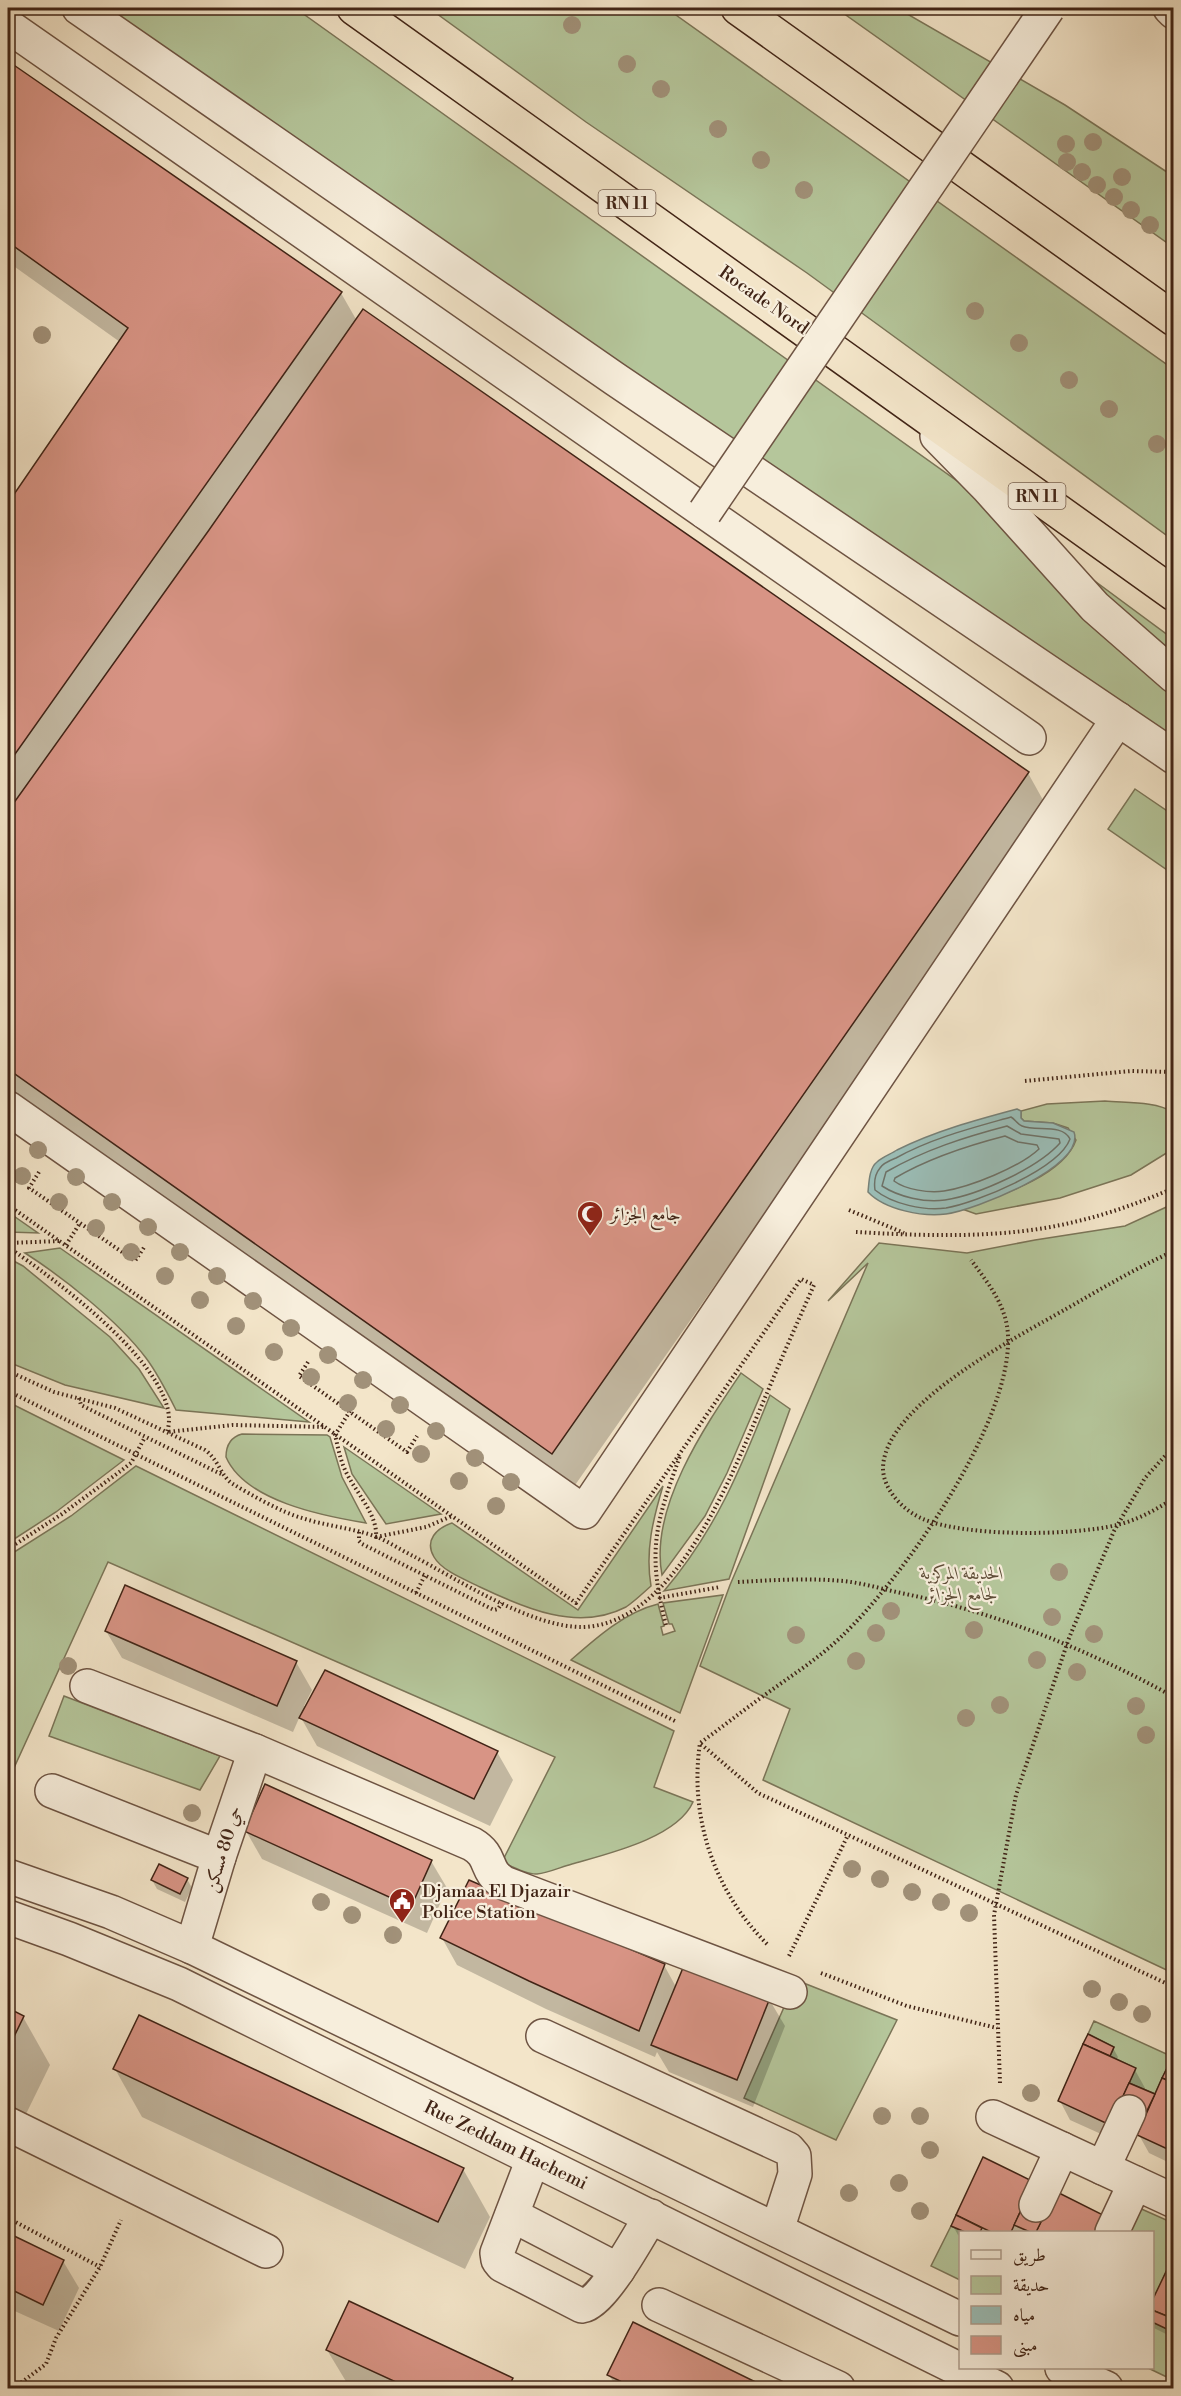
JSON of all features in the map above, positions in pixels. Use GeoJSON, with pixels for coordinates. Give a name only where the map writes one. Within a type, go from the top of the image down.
{"type":"FeatureCollection","features":[{"type":"Feature","properties":{"kind":"highway","name":"Rocade Nord"},"geometry":{"type":"LineString","coordinates":[[354,8],[1173,594]]}},
{"type":"Feature","properties":{"kind":"highway"},"geometry":{"type":"LineString","coordinates":[[738,8],[1173,319]]}},
{"type":"Feature","properties":{"kind":"street"},"geometry":{"type":"LineString","coordinates":[[79,8],[634,392],[1173,757]]}},
{"type":"Feature","properties":{"kind":"street"},"geometry":{"type":"LineString","coordinates":[[705,512],[1048,8]]}},
{"type":"Feature","properties":{"kind":"street"},"geometry":{"type":"LineString","coordinates":[[1170,8],[1173,12]]}},
{"type":"Feature","properties":{"kind":"street"},"geometry":{"type":"LineString","coordinates":[[8,26],[1029,738]]}},
{"type":"Feature","properties":{"kind":"street"},"geometry":{"type":"LineString","coordinates":[[901,398],[988,488],[1095,608],[1173,676]]}},
{"type":"Feature","properties":{"kind":"street"},"geometry":{"type":"LineString","coordinates":[[8,1108],[584,1512],[1118,719]]}},
{"type":"Feature","properties":{"kind":"street"},"geometry":{"type":"LineString","coordinates":[[87,1686],[255,1751],[472,1844],[487,1856],[490,1872],[504,1883],[790,1992]]}},
{"type":"Feature","properties":{"kind":"street","name":"حي 80 مسكن"},"geometry":{"type":"LineString","coordinates":[[192,1947],[219,1857],[255,1751]]}},
{"type":"Feature","properties":{"kind":"street"},"geometry":{"type":"LineString","coordinates":[[52,1791],[219,1857]]}},
{"type":"Feature","properties":{"kind":"street"},"geometry":{"type":"LineString","coordinates":[[8,1876],[111,1912],[192,1947],[959,2319]]}},
{"type":"Feature","properties":{"kind":"street","name":"Rue Zeddam Hachemi"},"geometry":{"type":"LineString","coordinates":[[8,1917],[161,1976],[651,2216],[982,2386]]}},
{"type":"Feature","properties":{"kind":"street"},"geometry":{"type":"LineString","coordinates":[[543,2036],[788,2149],[794,2156]]}},
{"type":"Feature","properties":{"kind":"street"},"geometry":{"type":"LineString","coordinates":[[1103,2168],[1129,2112]]}},
{"type":"Feature","properties":{"kind":"street"},"geometry":{"type":"LineString","coordinates":[[998,2120],[1173,2200]]}},
{"type":"Feature","properties":{"kind":"street"},"geometry":{"type":"LineString","coordinates":[[777,2230],[795,2174],[794,2156],[799,2123]]}},
{"type":"Feature","properties":{"kind":"street"},"geometry":{"type":"LineString","coordinates":[[8,2124],[267,2251]]}},
{"type":"Feature","properties":{"kind":"street"},"geometry":{"type":"LineString","coordinates":[[1036,2205],[1062,2149]]}},
{"type":"Feature","properties":{"kind":"street"},"geometry":{"type":"LineString","coordinates":[[533,2158],[497,2253],[498,2260],[502,2265],[582,2306],[589,2305],[597,2298],[618,2270],[651,2216]]}},
{"type":"Feature","properties":{"kind":"street"},"geometry":{"type":"LineString","coordinates":[[1113,2231],[1135,2183]]}},
{"type":"Feature","properties":{"kind":"street"},"geometry":{"type":"LineString","coordinates":[[512,2216],[618,2270]]}},
{"type":"Feature","properties":{"kind":"street"},"geometry":{"type":"LineString","coordinates":[[658,2305],[838,2388]]}},
{"type":"Feature","properties":{"kind":"street"},"geometry":{"type":"LineString","coordinates":[[1066,2369],[1106,2388]]}},
{"type":"Feature","properties":{"kind":"path"},"geometry":{"type":"LineString","coordinates":[[1025,1081],[1131,1071],[1173,1072]]}},
{"type":"Feature","properties":{"kind":"path"},"geometry":{"type":"LineString","coordinates":[[856,1232],[994,1234],[1073,1222],[1138,1203],[1173,1188]]}},
{"type":"Feature","properties":{"kind":"path"},"geometry":{"type":"LineString","coordinates":[[35,1192],[130,1258]]}},
{"type":"Feature","properties":{"kind":"path"},"geometry":{"type":"LineString","coordinates":[[849,1210],[908,1234]]}},
{"type":"Feature","properties":{"kind":"path"},"geometry":{"type":"LineString","coordinates":[[66,1245],[80,1223]]}},
{"type":"Feature","properties":{"kind":"path"},"geometry":{"type":"LineString","coordinates":[[8,1245],[60,1241]]}},
{"type":"Feature","properties":{"kind":"path"},"geometry":{"type":"LineString","coordinates":[[8,1245],[76,1298],[136,1355],[165,1400],[169,1414],[167,1432]]}},
{"type":"Feature","properties":{"kind":"path"},"geometry":{"type":"LineString","coordinates":[[1173,1251],[960,1371],[934,1391],[900,1428],[888,1450],[883,1468],[889,1489],[905,1508],[933,1522],[963,1528],[1047,1533],[1117,1525],[1141,1517],[1173,1498]]}},
{"type":"Feature","properties":{"kind":"path"},"geometry":{"type":"LineString","coordinates":[[700,1743],[824,1653],[862,1615],[885,1589],[933,1522],[967,1465],[988,1422],[1002,1379],[1008,1342],[1005,1316],[1000,1302],[971,1260]]}},
{"type":"Feature","properties":{"kind":"path"},"geometry":{"type":"LineString","coordinates":[[8,1371],[54,1392],[115,1408],[167,1432],[212,1455],[231,1483],[300,1518],[376,1537],[502,1603],[551,1622],[582,1627],[601,1624],[631,1611],[657,1589],[689,1551],[710,1519],[729,1482],[814,1285]]}},
{"type":"Feature","properties":{"kind":"path"},"geometry":{"type":"LineString","coordinates":[[306,1381],[401,1447]]}},
{"type":"Feature","properties":{"kind":"path"},"geometry":{"type":"LineString","coordinates":[[8,1391],[677,1722]]}},
{"type":"Feature","properties":{"kind":"path"},"geometry":{"type":"LineString","coordinates":[[79,1398],[81,1405],[224,1475]]}},
{"type":"Feature","properties":{"kind":"path"},"geometry":{"type":"LineString","coordinates":[[350,1411],[335,1435],[345,1471],[375,1524],[376,1537]]}},
{"type":"Feature","properties":{"kind":"path"},"geometry":{"type":"LineString","coordinates":[[167,1432],[233,1425],[326,1427]]}},
{"type":"Feature","properties":{"kind":"path"},"geometry":{"type":"LineString","coordinates":[[8,1549],[90,1494],[130,1462],[145,1437]]}},
{"type":"Feature","properties":{"kind":"path"},"geometry":{"type":"LineString","coordinates":[[998,2120],[994,1916],[1016,1795],[1067,1644],[1117,1525],[1145,1478],[1173,1446]]}},
{"type":"Feature","properties":{"kind":"path"},"geometry":{"type":"LineString","coordinates":[[666,1625],[657,1589],[654,1557],[662,1507],[681,1451]]}},
{"type":"Feature","properties":{"kind":"path"},"geometry":{"type":"LineString","coordinates":[[376,1537],[426,1527],[452,1516]]}},
{"type":"Feature","properties":{"kind":"path"},"geometry":{"type":"LineString","coordinates":[[359,1532],[360,1543],[494,1610],[498,1609],[502,1603]]}},
{"type":"Feature","properties":{"kind":"path"},"geometry":{"type":"LineString","coordinates":[[416,1593],[425,1575]]}},
{"type":"Feature","properties":{"kind":"path"},"geometry":{"type":"LineString","coordinates":[[738,1582],[780,1579],[843,1581],[964,1608],[1067,1644],[1173,1697]]}},
{"type":"Feature","properties":{"kind":"path"},"geometry":{"type":"LineString","coordinates":[[659,1599],[720,1587]]}},
{"type":"Feature","properties":{"kind":"path"},"geometry":{"type":"LineString","coordinates":[[700,1743],[758,1793],[1173,1987]]}},
{"type":"Feature","properties":{"kind":"path"},"geometry":{"type":"LineString","coordinates":[[700,1743],[697,1789],[701,1825],[706,1840],[718,1872],[745,1920],[773,1951]]}},
{"type":"Feature","properties":{"kind":"path"},"geometry":{"type":"LineString","coordinates":[[783,1958],[787,1959],[848,1835]]}},
{"type":"Feature","properties":{"kind":"path"},"geometry":{"type":"LineString","coordinates":[[819,1972],[907,2006],[997,2028]]}},
{"type":"Feature","properties":{"kind":"path"},"geometry":{"type":"LineString","coordinates":[[14,2388],[46,2364],[56,2338],[100,2267],[136,2187]]}},
{"type":"Feature","properties":{"kind":"path"},"geometry":{"type":"LineString","coordinates":[[8,2218],[100,2267]]}},
{"type":"Feature","properties":{"kind":"green space"},"geometry":{"type":"Polygon","coordinates":[[[79,8],[295,8],[1023,528],[1173,639],[1173,757],[79,8]]]}},
{"type":"Feature","properties":{"kind":"green space"},"geometry":{"type":"Polygon","coordinates":[[[429,8],[666,8],[1173,369],[1173,540],[807,273],[586,122],[429,8]]]}},
{"type":"Feature","properties":{"kind":"green space"},"geometry":{"type":"Polygon","coordinates":[[[836,8],[897,8],[1065,105],[1173,176],[1173,247],[836,8]]]}},
{"type":"Feature","properties":{"kind":"green space"},"geometry":{"type":"Polygon","coordinates":[[[1135,789],[1173,815],[1173,874],[1108,829],[1135,789]]]}},
{"type":"Feature","properties":{"kind":"green space"},"geometry":{"type":"Polygon","coordinates":[[[1105,1101],[1149,1104],[1173,1112],[1173,1149],[1131,1175],[1060,1198],[976,1214],[962,1209],[1027,1184],[1057,1165],[1069,1153],[1076,1140],[1068,1128],[1053,1123],[1024,1121],[1021,1118],[1021,1111],[1047,1104],[1105,1101]]]}},
{"type":"Feature","properties":{"kind":"green space","name":"الحديقة المركزية لجامع الجزائر"},"geometry":{"type":"Polygon","coordinates":[[[1173,1204],[1173,1973],[763,1780],[790,1709],[700,1666],[730,1585],[868,1263],[828,1301],[879,1243],[967,1253],[1125,1226],[1173,1204]]]}},
{"type":"Feature","properties":{"kind":"green space"},"geometry":{"type":"Polygon","coordinates":[[[8,1212],[38,1233],[8,1232],[8,1212]]]}},
{"type":"Feature","properties":{"kind":"green space"},"geometry":{"type":"Polygon","coordinates":[[[60,1248],[309,1422],[176,1410],[150,1364],[121,1330],[73,1287],[25,1253],[60,1248]]]}},
{"type":"Feature","properties":{"kind":"green space"},"geometry":{"type":"Polygon","coordinates":[[[8,1258],[23,1266],[110,1337],[139,1369],[164,1408],[65,1385],[8,1362],[8,1258]]]}},
{"type":"Feature","properties":{"kind":"green space"},"geometry":{"type":"Polygon","coordinates":[[[741,1373],[763,1389],[727,1473],[705,1516],[662,1575],[660,1549],[664,1523],[672,1496],[697,1443],[741,1373]]]}},
{"type":"Feature","properties":{"kind":"green space"},"geometry":{"type":"Polygon","coordinates":[[[770,1395],[790,1409],[729,1579],[664,1591],[698,1545],[726,1498],[770,1395]]]}},
{"type":"Feature","properties":{"kind":"green space"},"geometry":{"type":"Polygon","coordinates":[[[8,1402],[124,1460],[56,1512],[8,1543],[8,1402]]]}},
{"type":"Feature","properties":{"kind":"green space"},"geometry":{"type":"Polygon","coordinates":[[[242,1434],[327,1435],[330,1437],[342,1477],[366,1523],[308,1511],[287,1504],[250,1485],[236,1472],[226,1457],[230,1442],[242,1434]]]}},
{"type":"Feature","properties":{"kind":"green space"},"geometry":{"type":"Polygon","coordinates":[[[344,1447],[441,1514],[386,1524],[352,1474],[344,1447]]]}},
{"type":"Feature","properties":{"kind":"green space"},"geometry":{"type":"Polygon","coordinates":[[[136,1466],[674,1731],[654,1787],[693,1802],[685,1815],[657,1835],[640,1843],[546,1872],[533,1874],[519,1870],[502,1862],[555,1757],[108,1562],[8,1781],[8,1556],[71,1516],[136,1466]]]}},
{"type":"Feature","properties":{"kind":"green space"},"geometry":{"type":"Polygon","coordinates":[[[663,1486],[651,1535],[649,1573],[651,1586],[626,1607],[608,1614],[570,1617],[515,1603],[455,1575],[438,1562],[431,1551],[431,1540],[437,1531],[452,1523],[578,1610],[663,1486]]]}},
{"type":"Feature","properties":{"kind":"green space"},"geometry":{"type":"Polygon","coordinates":[[[723,1595],[680,1713],[571,1660],[590,1643],[634,1613],[658,1604],[664,1626],[661,1627],[663,1635],[675,1631],[672,1624],[669,1624],[663,1603],[723,1595]]]}},
{"type":"Feature","properties":{"kind":"green space"},"geometry":{"type":"Polygon","coordinates":[[[64,1696],[220,1756],[200,1790],[49,1736],[64,1696]]]}},
{"type":"Feature","properties":{"kind":"green space"},"geometry":{"type":"Polygon","coordinates":[[[796,1980],[897,2020],[836,2140],[744,2098],[796,1980]]]}},
{"type":"Feature","properties":{"kind":"green space"},"geometry":{"type":"Polygon","coordinates":[[[1094,2021],[1173,2057],[1173,2071],[1167,2068],[1155,2094],[1129,2083],[1135,2068],[1110,2056],[1114,2047],[1088,2034],[1094,2021]]]}},
{"type":"Feature","properties":{"kind":"green space"},"geometry":{"type":"Polygon","coordinates":[[[1137,2207],[1173,2223],[1173,2256],[1154,2299],[1154,2231],[1125,2231],[1137,2207]]]}},
{"type":"Feature","properties":{"kind":"green space"},"geometry":{"type":"Polygon","coordinates":[[[951,2226],[963,2231],[959,2231],[959,2280],[931,2266],[951,2226]]]}},
{"type":"Feature","properties":{"kind":"green space"},"geometry":{"type":"Polygon","coordinates":[[[1154,2322],[1171,2331],[1173,2325],[1173,2380],[1150,2369],[1154,2369],[1154,2322]]]}},
{"type":"Feature","properties":{"kind":"water"},"geometry":{"type":"Polygon","coordinates":[[[1017,1109],[1021,1111],[1021,1118],[1024,1121],[1053,1123],[1074,1132],[1073,1145],[1063,1159],[1025,1185],[960,1211],[937,1215],[894,1208],[868,1192],[872,1168],[884,1157],[911,1143],[941,1132],[1017,1109]]]}},
{"type":"Feature","properties":{"kind":"building"},"geometry":{"type":"Polygon","coordinates":[[[8,61],[342,292],[8,764],[8,503],[128,328],[8,242],[8,61]]]}},
{"type":"Feature","properties":{"kind":"building"},"geometry":{"type":"Polygon","coordinates":[[[363,309],[1029,772],[552,1454],[8,1069],[8,811],[209,530],[363,309]]]}},
{"type":"Feature","properties":{"kind":"building"},"geometry":{"type":"Polygon","coordinates":[[[125,1585],[297,1661],[277,1706],[105,1631],[125,1585]]]}},
{"type":"Feature","properties":{"kind":"building"},"geometry":{"type":"Polygon","coordinates":[[[325,1670],[498,1751],[474,1799],[299,1718],[325,1670]]]}},
{"type":"Feature","properties":{"kind":"building"},"geometry":{"type":"Polygon","coordinates":[[[265,1784],[432,1860],[411,1907],[244,1831],[265,1784]]]}},
{"type":"Feature","properties":{"kind":"building"},"geometry":{"type":"Polygon","coordinates":[[[159,1864],[188,1878],[180,1894],[151,1880],[159,1864]]]}},
{"type":"Feature","properties":{"kind":"building"},"geometry":{"type":"Polygon","coordinates":[[[469,1880],[665,1964],[639,2031],[440,1938],[469,1880]]]}},
{"type":"Feature","properties":{"kind":"building"},"geometry":{"type":"Polygon","coordinates":[[[685,1963],[770,1998],[737,2080],[651,2045],[685,1963]]]}},
{"type":"Feature","properties":{"kind":"building"},"geometry":{"type":"Polygon","coordinates":[[[8,2008],[24,2016],[8,2049],[8,2008]]]}},
{"type":"Feature","properties":{"kind":"building"},"geometry":{"type":"Polygon","coordinates":[[[139,2015],[464,2168],[438,2222],[113,2069],[139,2015]]]}},
{"type":"Feature","properties":{"kind":"building"},"geometry":{"type":"Polygon","coordinates":[[[1088,2034],[1114,2047],[1110,2056],[1083,2044],[1088,2034]]]}},
{"type":"Feature","properties":{"kind":"building"},"geometry":{"type":"Polygon","coordinates":[[[1083,2044],[1136,2068],[1110,2125],[1058,2101],[1083,2044]]]}},
{"type":"Feature","properties":{"kind":"building"},"geometry":{"type":"Polygon","coordinates":[[[1167,2068],[1174,2071],[1174,2083],[1162,2078],[1167,2068]]]}},
{"type":"Feature","properties":{"kind":"building"},"geometry":{"type":"Polygon","coordinates":[[[1162,2078],[1174,2083],[1174,2152],[1137,2135],[1162,2078]]]}},
{"type":"Feature","properties":{"kind":"building"},"geometry":{"type":"Polygon","coordinates":[[[1129,2083],[1155,2094],[1143,2119],[1118,2107],[1129,2083]]]}},
{"type":"Feature","properties":{"kind":"building"},"geometry":{"type":"Polygon","coordinates":[[[983,2157],[1034,2182],[1011,2231],[989,2231],[956,2215],[983,2157]]]}},
{"type":"Feature","properties":{"kind":"building"},"geometry":{"type":"Polygon","coordinates":[[[1055,2191],[1107,2217],[1100,2231],[1036,2231],[1055,2191]]]}},
{"type":"Feature","properties":{"kind":"building"},"geometry":{"type":"Polygon","coordinates":[[[1026,2200],[1047,2210],[1036,2231],[1028,2231],[1014,2225],[1026,2200]]]}},
{"type":"Feature","properties":{"kind":"building"},"geometry":{"type":"Polygon","coordinates":[[[956,2215],[982,2228],[980,2231],[963,2231],[951,2226],[956,2215]]]}},
{"type":"Feature","properties":{"kind":"building"},"geometry":{"type":"Polygon","coordinates":[[[8,2233],[64,2260],[43,2305],[8,2288],[8,2233]]]}},
{"type":"Feature","properties":{"kind":"building"},"geometry":{"type":"Polygon","coordinates":[[[1174,2255],[1174,2319],[1154,2311],[1154,2297],[1174,2255]]]}},
{"type":"Feature","properties":{"kind":"building"},"geometry":{"type":"Polygon","coordinates":[[[349,2301],[513,2378],[508,2388],[409,2388],[326,2350],[349,2301]]]}},
{"type":"Feature","properties":{"kind":"building"},"geometry":{"type":"Polygon","coordinates":[[[1154,2311],[1174,2319],[1171,2331],[1154,2323],[1154,2311]]]}},
{"type":"Feature","properties":{"kind":"building"},"geometry":{"type":"Polygon","coordinates":[[[633,2322],[768,2388],[635,2388],[607,2375],[633,2322]]]}},
{"type":"Feature","properties":{"kind":"place","name":"جامع الجزائر"},"geometry":{"type":"Point","coordinates":[590,1237]}},
{"type":"Feature","properties":{"kind":"place","name":"Djamaa El Djazair Police Station"},"geometry":{"type":"Point","coordinates":[402,1924]}}]}
